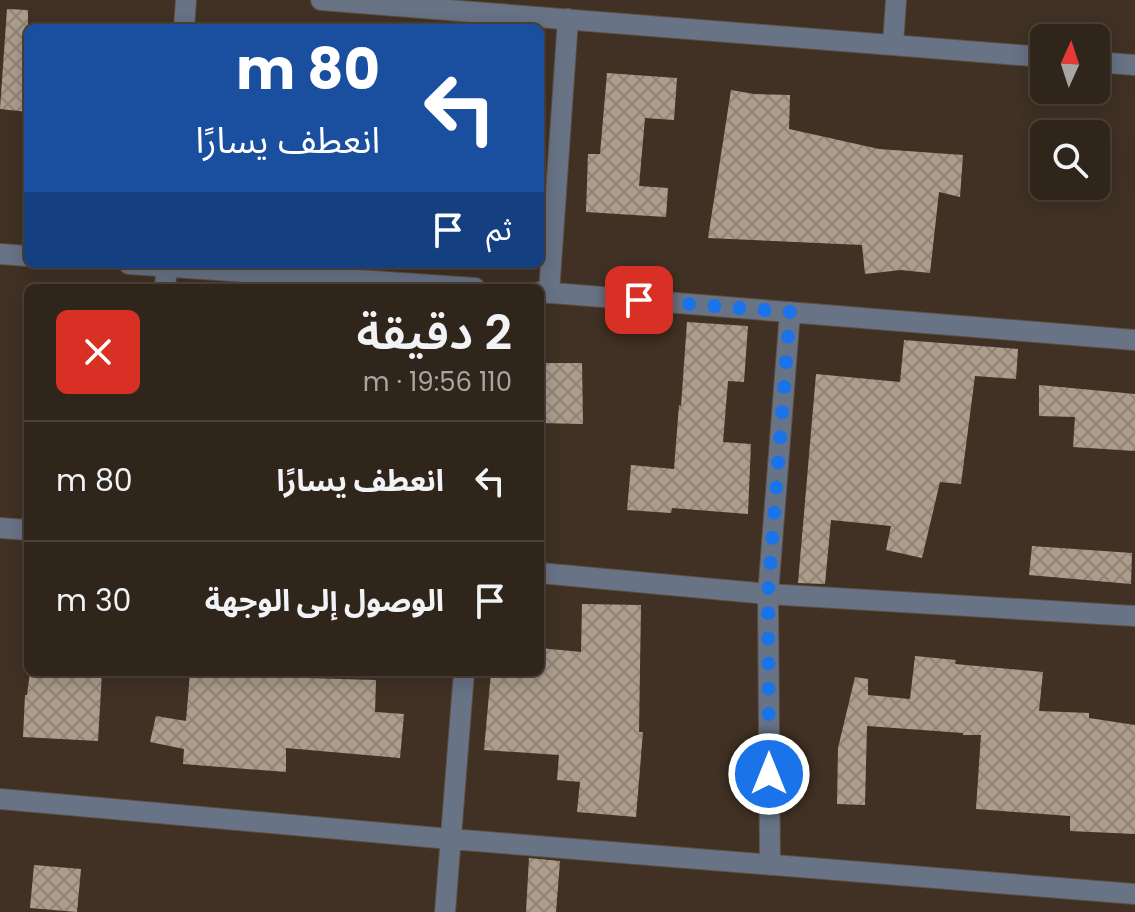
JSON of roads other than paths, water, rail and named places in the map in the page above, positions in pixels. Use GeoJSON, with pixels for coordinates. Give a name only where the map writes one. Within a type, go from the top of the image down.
{"type":"FeatureCollection","features":[{"type":"Feature","properties":{"kind":"street"},"geometry":{"type":"LineString","coordinates":[[184,24],[186,0]]}},
{"type":"Feature","properties":{"kind":"street"},"geometry":{"type":"LineString","coordinates":[[321,0],[1030,56]]}},
{"type":"Feature","properties":{"kind":"street"},"geometry":{"type":"LineString","coordinates":[[893,44],[896,0]]}},
{"type":"Feature","properties":{"kind":"street"},"geometry":{"type":"LineString","coordinates":[[568,19],[544,293],[1135,340]]}},
{"type":"Feature","properties":{"kind":"street"},"geometry":{"type":"LineString","coordinates":[[1110,63],[1135,65]]}},
{"type":"Feature","properties":{"kind":"street"},"geometry":{"type":"LineString","coordinates":[[0,254],[24,256]]}},
{"type":"Feature","properties":{"kind":"street"},"geometry":{"type":"LineString","coordinates":[[195,268],[419,284]]}},
{"type":"Feature","properties":{"kind":"street"},"geometry":{"type":"LineString","coordinates":[[770,865],[768,594],[790,312]]}},
{"type":"Feature","properties":{"kind":"street"},"geometry":{"type":"LineString","coordinates":[[0,528],[24,530]]}},
{"type":"Feature","properties":{"kind":"street"},"geometry":{"type":"LineString","coordinates":[[544,573],[768,594],[1135,616]]}},
{"type":"Feature","properties":{"kind":"street"},"geometry":{"type":"LineString","coordinates":[[445,912],[464,676]]}},
{"type":"Feature","properties":{"kind":"street"},"geometry":{"type":"LineString","coordinates":[[0,799],[1135,894]]}}]}
